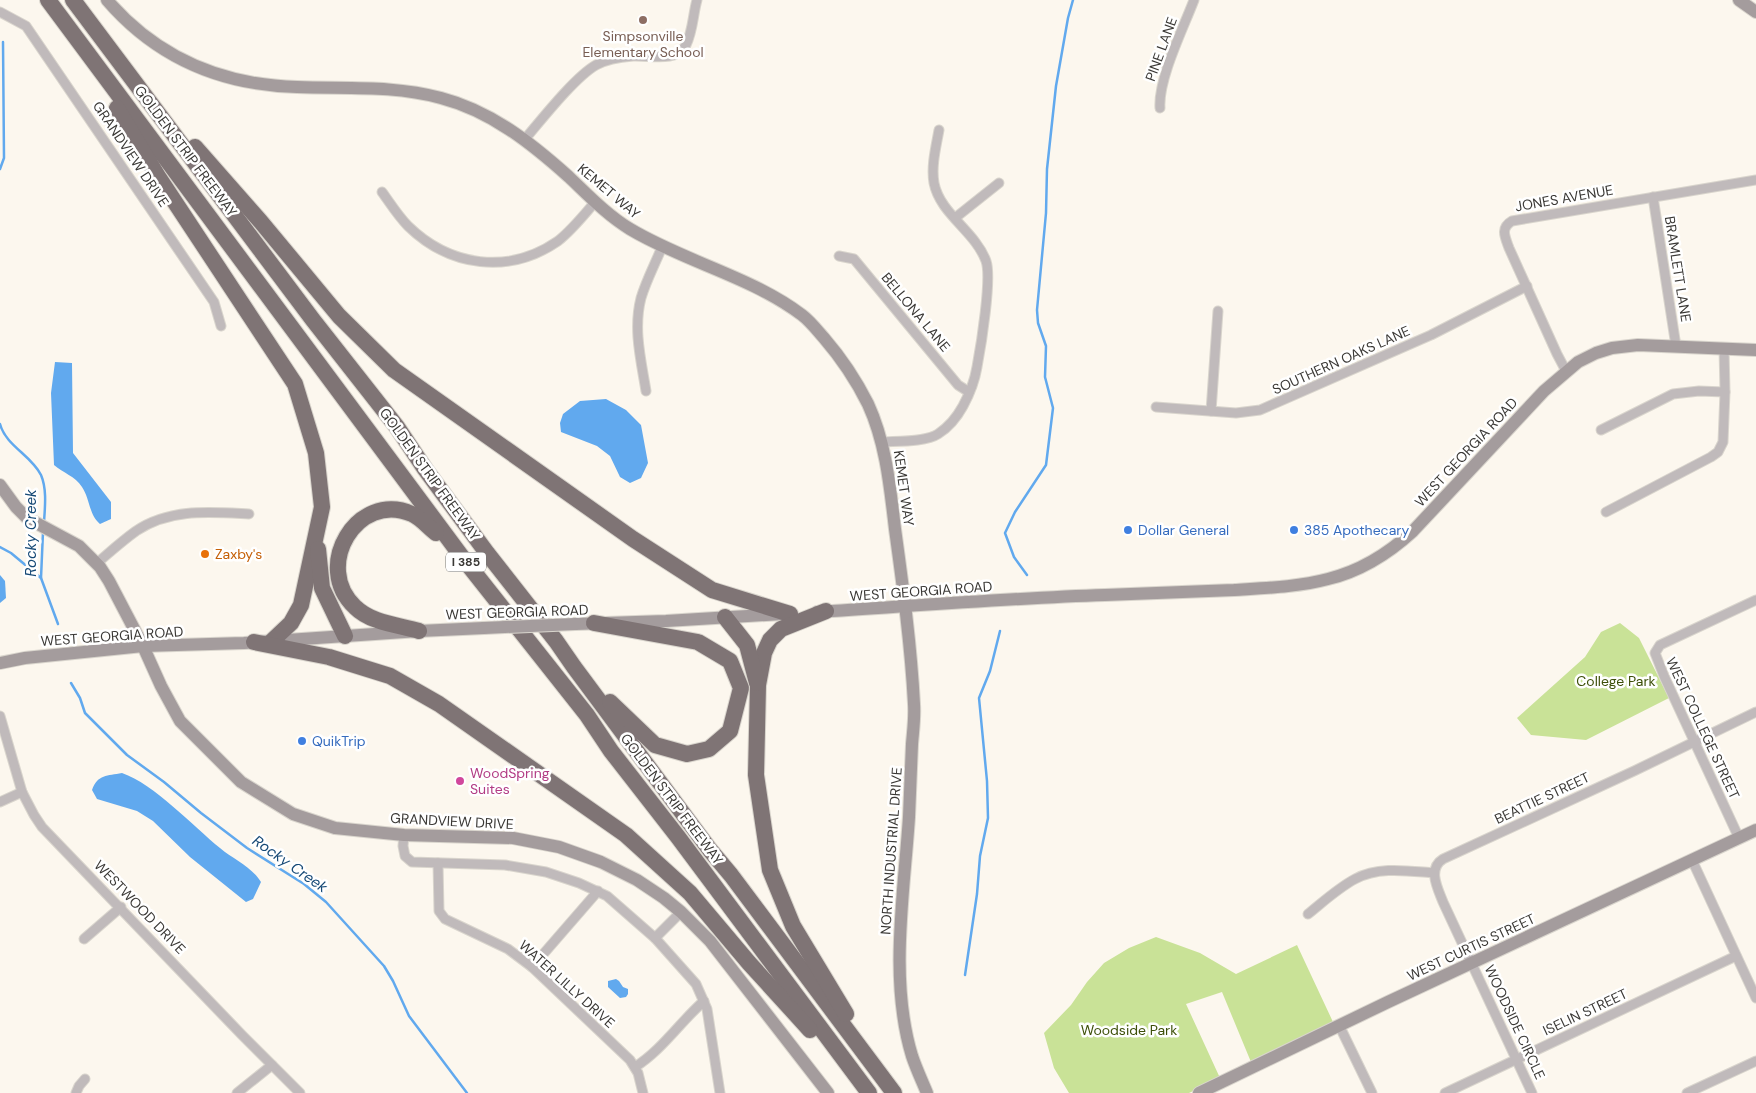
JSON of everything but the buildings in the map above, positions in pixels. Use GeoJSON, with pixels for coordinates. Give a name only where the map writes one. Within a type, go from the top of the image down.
{"type":"FeatureCollection","features":[{"type":"Feature","properties":{"kind":"highway","name":"GOLDEN STRIP FREEWAY"},"geometry":{"type":"LineString","coordinates":[[48,0],[462,557],[587,715],[611,751],[716,887],[868,1093]]}},
{"type":"Feature","properties":{"kind":"highway","name":"GOLDEN STRIP FREEWAY"},"geometry":{"type":"LineString","coordinates":[[73,0],[313,320],[397,428],[425,469],[891,1089]]}},
{"type":"Feature","properties":{"kind":"highway"},"geometry":{"type":"LineString","coordinates":[[68,27],[159,178],[295,384],[316,453],[322,507],[300,605],[291,623],[272,641]]}},
{"type":"Feature","properties":{"kind":"highway"},"geometry":{"type":"LineString","coordinates":[[113,54],[262,222],[339,316],[394,370],[633,539],[712,590],[790,614]]}},
{"type":"Feature","properties":{"kind":"highway"},"geometry":{"type":"LineString","coordinates":[[419,631],[369,617],[346,598],[339,580],[337,566],[338,556],[348,532],[357,523],[380,511],[402,511],[421,520],[462,557]]}},
{"type":"Feature","properties":{"kind":"highway"},"geometry":{"type":"LineString","coordinates":[[316,537],[322,588],[345,636]]}},
{"type":"Feature","properties":{"kind":"highway"},"geometry":{"type":"LineString","coordinates":[[826,612],[781,628],[770,640],[764,653],[758,685],[756,775],[770,870],[792,926],[891,1089]]}},
{"type":"Feature","properties":{"kind":"highway"},"geometry":{"type":"LineString","coordinates":[[724,617],[747,645],[758,685]]}},
{"type":"Feature","properties":{"kind":"highway"},"geometry":{"type":"LineString","coordinates":[[574,667],[654,745],[686,754],[710,749],[730,731],[741,688],[730,661],[698,642],[594,623]]}},
{"type":"Feature","properties":{"kind":"highway"},"geometry":{"type":"LineString","coordinates":[[254,642],[329,657],[390,676],[439,704],[626,835],[690,893],[749,963],[868,1093]]}},
{"type":"Feature","properties":{"kind":"street","name":"KEMET WAY"},"geometry":{"type":"LineString","coordinates":[[107,0],[145,37],[169,53],[202,70],[229,79],[293,87],[373,88],[416,92],[458,103],[493,118],[525,139],[595,202],[625,226],[662,247],[744,281],[778,298],[806,318],[844,360],[870,408],[882,442],[906,607]]}},
{"type":"Feature","properties":{"kind":"street"},"geometry":{"type":"LineString","coordinates":[[525,139],[593,66],[604,61],[619,58],[633,56],[666,57],[681,51],[690,35],[697,0]]}},
{"type":"Feature","properties":{"kind":"street","name":"PINE LANE"},"geometry":{"type":"LineString","coordinates":[[1160,108],[1160,89],[1194,0]]}},
{"type":"Feature","properties":{"kind":"street"},"geometry":{"type":"LineString","coordinates":[[1738,0],[1756,12]]}},
{"type":"Feature","properties":{"kind":"street","name":"GRANDVIEW DRIVE"},"geometry":{"type":"LineString","coordinates":[[0,12],[26,26],[214,302],[221,326]]}},
{"type":"Feature","properties":{"kind":"street"},"geometry":{"type":"LineString","coordinates":[[882,442],[913,440],[936,435],[952,424],[964,405],[977,368],[988,281],[986,262],[971,236],[940,202],[934,183],[933,165],[939,130]]}},
{"type":"Feature","properties":{"kind":"street","name":"JONES AVENUE"},"geometry":{"type":"LineString","coordinates":[[1566,371],[1504,234],[1505,228],[1509,223],[1756,180]]}},
{"type":"Feature","properties":{"kind":"street"},"geometry":{"type":"LineString","coordinates":[[955,218],[999,183]]}},
{"type":"Feature","properties":{"kind":"street"},"geometry":{"type":"LineString","coordinates":[[382,192],[408,226],[433,246],[468,260],[486,263],[523,258],[547,248],[574,226],[595,202]]}},
{"type":"Feature","properties":{"kind":"street","name":"BRAMLETT LANE"},"geometry":{"type":"LineString","coordinates":[[1653,197],[1676,346]]}},
{"type":"Feature","properties":{"kind":"street"},"geometry":{"type":"LineString","coordinates":[[646,391],[638,344],[638,320],[641,298],[662,247]]}},
{"type":"Feature","properties":{"kind":"street","name":"BELLONA LANE"},"geometry":{"type":"LineString","coordinates":[[838,256],[854,259],[958,385],[969,392]]}},
{"type":"Feature","properties":{"kind":"street","name":"SOUTHERN OAKS LANE"},"geometry":{"type":"LineString","coordinates":[[1156,406],[1246,412],[1272,406],[1431,335],[1527,286]]}},
{"type":"Feature","properties":{"kind":"street"},"geometry":{"type":"LineString","coordinates":[[1211,411],[1218,311]]}},
{"type":"Feature","properties":{"kind":"street","name":"WEST GEORGIA ROAD"},"geometry":{"type":"LineString","coordinates":[[0,663],[25,658],[143,646],[254,642],[419,631],[666,621],[1272,587],[1312,583],[1343,575],[1372,562],[1399,544],[1544,391],[1578,362],[1612,348],[1638,345],[1756,350]]}},
{"type":"Feature","properties":{"kind":"street"},"geometry":{"type":"LineString","coordinates":[[1606,512],[1715,454],[1723,442],[1724,348]]}},
{"type":"Feature","properties":{"kind":"street"},"geometry":{"type":"LineString","coordinates":[[1601,430],[1673,394],[1724,392]]}},
{"type":"Feature","properties":{"kind":"street","name":"GRANDVIEW DRIVE"},"geometry":{"type":"LineString","coordinates":[[0,485],[16,507],[33,522],[79,546],[96,563],[109,581],[180,721],[241,782],[293,814],[335,828],[404,835],[513,838],[559,847],[601,862],[637,880],[664,898],[710,941],[828,1093]]}},
{"type":"Feature","properties":{"kind":"street"},"geometry":{"type":"LineString","coordinates":[[96,563],[137,530],[167,517],[196,511],[248,514]]}},
{"type":"Feature","properties":{"kind":"street","name":"WEST COLLEGE STREET"},"geometry":{"type":"LineString","coordinates":[[1740,838],[1655,657],[1655,650],[1660,645],[1756,600]]}},
{"type":"Feature","properties":{"kind":"street","name":"NORTH INDUSTRIAL DRIVE"},"geometry":{"type":"LineString","coordinates":[[906,607],[914,708],[900,950],[903,1011],[912,1055],[927,1093]]}},
{"type":"Feature","properties":{"kind":"street","name":"BEATTIE STREET"},"geometry":{"type":"LineString","coordinates":[[1434,873],[1437,864],[1443,860],[1756,712]]}},
{"type":"Feature","properties":{"kind":"street","name":"WESTWOOD DRIVE"},"geometry":{"type":"LineString","coordinates":[[0,716],[22,792],[42,827],[300,1093]]}},
{"type":"Feature","properties":{"kind":"street"},"geometry":{"type":"LineString","coordinates":[[0,802],[22,792]]}},
{"type":"Feature","properties":{"kind":"street","name":"WEST CURTIS STREET"},"geometry":{"type":"LineString","coordinates":[[1199,1093],[1756,830]]}},
{"type":"Feature","properties":{"kind":"street"},"geometry":{"type":"LineString","coordinates":[[404,835],[403,846],[405,856],[412,862],[505,865],[546,872],[607,896],[655,938],[696,984],[707,1009],[720,1093]]}},
{"type":"Feature","properties":{"kind":"street"},"geometry":{"type":"LineString","coordinates":[[1692,860],[1756,998]]}},
{"type":"Feature","properties":{"kind":"street","name":"WATER LILLY DRIVE"},"geometry":{"type":"LineString","coordinates":[[438,863],[439,911],[446,919],[508,949],[532,967],[630,1060],[636,1067],[643,1093]]}},
{"type":"Feature","properties":{"kind":"street"},"geometry":{"type":"LineString","coordinates":[[1308,914],[1354,879],[1373,872],[1394,870],[1434,873],[1443,902],[1472,963]]}},
{"type":"Feature","properties":{"kind":"street"},"geometry":{"type":"LineString","coordinates":[[532,967],[598,891]]}},
{"type":"Feature","properties":{"kind":"street"},"geometry":{"type":"LineString","coordinates":[[84,940],[121,907]]}},
{"type":"Feature","properties":{"kind":"street"},"geometry":{"type":"LineString","coordinates":[[655,938],[680,912]]}},
{"type":"Feature","properties":{"kind":"street","name":"ISELIN STREET"},"geometry":{"type":"LineString","coordinates":[[1445,1093],[1736,956]]}},
{"type":"Feature","properties":{"kind":"street","name":"WOODSIDE CIRCLE"},"geometry":{"type":"LineString","coordinates":[[1472,963],[1532,1093]]}},
{"type":"Feature","properties":{"kind":"street"},"geometry":{"type":"LineString","coordinates":[[636,1067],[648,1059],[691,1012],[704,1001]]}},
{"type":"Feature","properties":{"kind":"street"},"geometry":{"type":"LineString","coordinates":[[1340,1025],[1372,1093]]}},
{"type":"Feature","properties":{"kind":"street"},"geometry":{"type":"LineString","coordinates":[[1687,1093],[1756,1061]]}},
{"type":"Feature","properties":{"kind":"street"},"geometry":{"type":"LineString","coordinates":[[237,1093],[272,1065]]}},
{"type":"Feature","properties":{"kind":"street"},"geometry":{"type":"LineString","coordinates":[[76,1093],[85,1079]]}},
{"type":"Feature","properties":{"kind":"green space","name":"College Park"},"geometry":{"type":"Polygon","coordinates":[[[1620,623],[1639,638],[1669,698],[1586,740],[1531,735],[1517,718],[1585,657],[1601,632],[1620,623]]]}},
{"type":"Feature","properties":{"kind":"green space","name":"Woodside Park"},"geometry":{"type":"Polygon","coordinates":[[[1156,937],[1200,953],[1236,974],[1297,945],[1333,1022],[1251,1062],[1222,992],[1186,1004],[1220,1078],[1189,1093],[1069,1093],[1054,1068],[1044,1033],[1071,1005],[1087,982],[1104,963],[1129,948],[1156,937]]]}},
{"type":"Feature","properties":{"kind":"water"},"geometry":{"type":"Polygon","coordinates":[[[55,362],[72,363],[73,453],[111,502],[111,519],[100,524],[96,520],[85,492],[79,483],[54,465],[51,393],[55,362]]]}},
{"type":"Feature","properties":{"kind":"water"},"geometry":{"type":"Polygon","coordinates":[[[606,399],[626,410],[641,425],[648,463],[641,478],[630,483],[620,477],[610,456],[597,446],[561,432],[560,423],[563,414],[580,401],[606,399]]]}},
{"type":"Feature","properties":{"kind":"water"},"geometry":{"type":"Polygon","coordinates":[[[0,575],[5,581],[6,598],[0,603],[0,575]]]}},
{"type":"Feature","properties":{"kind":"water"},"geometry":{"type":"Polygon","coordinates":[[[122,773],[147,786],[173,806],[220,848],[253,872],[261,882],[253,899],[246,902],[190,857],[153,821],[137,811],[97,799],[92,790],[97,781],[107,775],[122,773]]]}},
{"type":"Feature","properties":{"kind":"water"},"geometry":{"type":"Polygon","coordinates":[[[616,979],[623,987],[628,989],[626,997],[620,998],[608,987],[608,981],[616,979]]]}},
{"type":"Feature","properties":{"kind":"waterway"},"geometry":{"type":"LineString","coordinates":[[1027,575],[1014,557],[1005,533],[1015,512],[1046,465],[1053,408],[1045,377],[1046,346],[1038,323],[1037,310],[1046,213],[1047,169],[1056,86],[1073,0]]}},
{"type":"Feature","properties":{"kind":"waterway","name":"Rocky Creek"},"geometry":{"type":"LineString","coordinates":[[0,169],[4,158],[3,42]]}},
{"type":"Feature","properties":{"kind":"waterway","name":"Rocky Creek"},"geometry":{"type":"LineString","coordinates":[[0,424],[3,432],[13,445],[37,468],[41,475],[45,492],[44,522]]}},
{"type":"Feature","properties":{"kind":"waterway","name":"Rocky Creek"},"geometry":{"type":"LineString","coordinates":[[43,532],[41,578],[58,624]]}},
{"type":"Feature","properties":{"kind":"waterway"},"geometry":{"type":"LineString","coordinates":[[0,547],[11,553],[41,578]]}},
{"type":"Feature","properties":{"kind":"waterway"},"geometry":{"type":"LineString","coordinates":[[965,975],[977,894],[980,856],[988,818],[987,781],[979,698],[990,671],[1000,631]]}},
{"type":"Feature","properties":{"kind":"waterway","name":"Rocky Creek"},"geometry":{"type":"LineString","coordinates":[[71,683],[80,698],[85,713],[127,755],[247,848],[304,884],[326,902],[384,966],[409,1016],[467,1093]]}},
{"type":"Feature","properties":{"kind":"place","name":"Simpsonville Elementary School"},"geometry":{"type":"Point","coordinates":[643,20]}},
{"type":"Feature","properties":{"kind":"place","name":"Dollar General"},"geometry":{"type":"Point","coordinates":[1128,530]}},
{"type":"Feature","properties":{"kind":"place","name":"385 Apothecary"},"geometry":{"type":"Point","coordinates":[1294,530]}},
{"type":"Feature","properties":{"kind":"place","name":"Zaxby's"},"geometry":{"type":"Point","coordinates":[205,554]}},
{"type":"Feature","properties":{"kind":"place","name":"QuikTrip"},"geometry":{"type":"Point","coordinates":[302,741]}},
{"type":"Feature","properties":{"kind":"place","name":"WoodSpring Suites"},"geometry":{"type":"Point","coordinates":[460,781]}}]}
